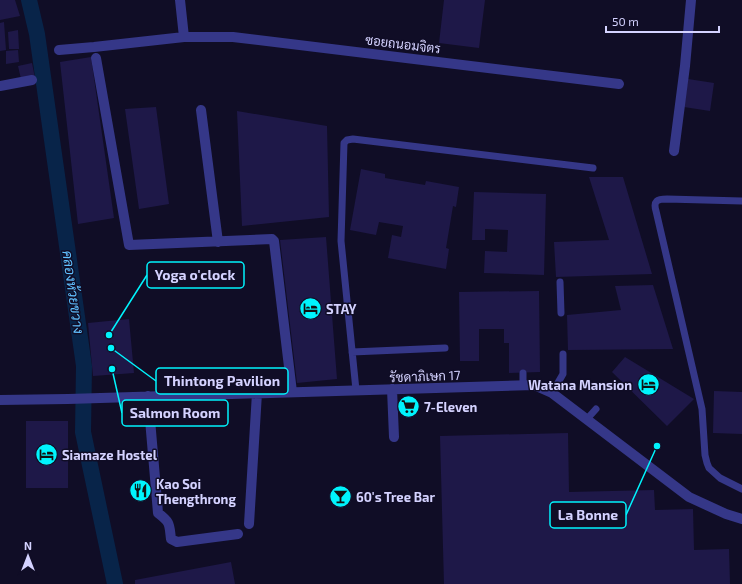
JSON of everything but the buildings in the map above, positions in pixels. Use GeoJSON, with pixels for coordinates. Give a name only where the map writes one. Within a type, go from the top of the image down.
{"type":"FeatureCollection","features":[{"type":"Feature","properties":{"kind":"street"},"geometry":{"type":"LineString","coordinates":[[180,0],[184,37]]}},
{"type":"Feature","properties":{"kind":"street"},"geometry":{"type":"LineString","coordinates":[[674,151],[685,66],[691,0]]}},
{"type":"Feature","properties":{"kind":"street","name":"ซอยถนอมจิตร"},"geometry":{"type":"LineString","coordinates":[[59,50],[184,37],[233,37],[619,84]]}},
{"type":"Feature","properties":{"kind":"street"},"geometry":{"type":"LineString","coordinates":[[96,58],[129,245],[272,239],[274,241],[292,392]]}},
{"type":"Feature","properties":{"kind":"street"},"geometry":{"type":"LineString","coordinates":[[0,86],[32,80]]}},
{"type":"Feature","properties":{"kind":"street"},"geometry":{"type":"LineString","coordinates":[[201,110],[218,242]]}},
{"type":"Feature","properties":{"kind":"street","name":"รัชดาภิเษก 17"},"geometry":{"type":"LineString","coordinates":[[0,400],[534,385],[552,393],[688,497],[726,514],[742,519]]}},
{"type":"Feature","properties":{"kind":"street"},"geometry":{"type":"LineString","coordinates":[[392,390],[394,437]]}},
{"type":"Feature","properties":{"kind":"street"},"geometry":{"type":"LineString","coordinates":[[249,524],[257,393]]}},
{"type":"Feature","properties":{"kind":"street"},"geometry":{"type":"LineString","coordinates":[[148,396],[158,513],[167,520],[172,539],[177,542],[238,534]]}},
{"type":"Feature","properties":{"kind":"lane"},"geometry":{"type":"LineString","coordinates":[[356,390],[341,241],[344,143],[347,140],[353,139],[593,168]]}},
{"type":"Feature","properties":{"kind":"lane"},"geometry":{"type":"LineString","coordinates":[[742,201],[667,199],[659,200],[655,204],[657,219],[702,409],[706,464],[720,478],[742,489]]}},
{"type":"Feature","properties":{"kind":"lane"},"geometry":{"type":"LineString","coordinates":[[560,282],[561,313]]}},
{"type":"Feature","properties":{"kind":"lane"},"geometry":{"type":"LineString","coordinates":[[352,352],[445,348]]}},
{"type":"Feature","properties":{"kind":"lane"},"geometry":{"type":"LineString","coordinates":[[552,393],[563,374],[563,354]]}},
{"type":"Feature","properties":{"kind":"lane"},"geometry":{"type":"LineString","coordinates":[[523,373],[524,386]]}},
{"type":"Feature","properties":{"kind":"lane"},"geometry":{"type":"LineString","coordinates":[[587,419],[596,409]]}},
{"type":"Feature","properties":{"kind":"waterway","name":"คลองห้วยขวาง"},"geometry":{"type":"LineString","coordinates":[[29,0],[37,34],[84,366],[83,432],[115,584]]}},
{"type":"Feature","properties":{"kind":"place","name":"STAY"},"geometry":{"type":"Point","coordinates":[310,309]}},
{"type":"Feature","properties":{"kind":"place","name":"Yoga o'clock"},"geometry":{"type":"Point","coordinates":[109,335]}},
{"type":"Feature","properties":{"kind":"place","name":"Thintong Pavilion"},"geometry":{"type":"Point","coordinates":[111,348]}},
{"type":"Feature","properties":{"kind":"place","name":"Salmon Room"},"geometry":{"type":"Point","coordinates":[112,369]}},
{"type":"Feature","properties":{"kind":"place","name":"Watana Mansion"},"geometry":{"type":"Point","coordinates":[648,385]}},
{"type":"Feature","properties":{"kind":"place","name":"7-Eleven"},"geometry":{"type":"Point","coordinates":[409,407]}},
{"type":"Feature","properties":{"kind":"place","name":"La Bonne"},"geometry":{"type":"Point","coordinates":[657,446]}},
{"type":"Feature","properties":{"kind":"place","name":"Siamaze Hostel"},"geometry":{"type":"Point","coordinates":[47,455]}},
{"type":"Feature","properties":{"kind":"place","name":"Kao Soi Thengthrong"},"geometry":{"type":"Point","coordinates":[140,491]}},
{"type":"Feature","properties":{"kind":"place","name":"60's Tree Bar"},"geometry":{"type":"Point","coordinates":[340,497]}}]}
